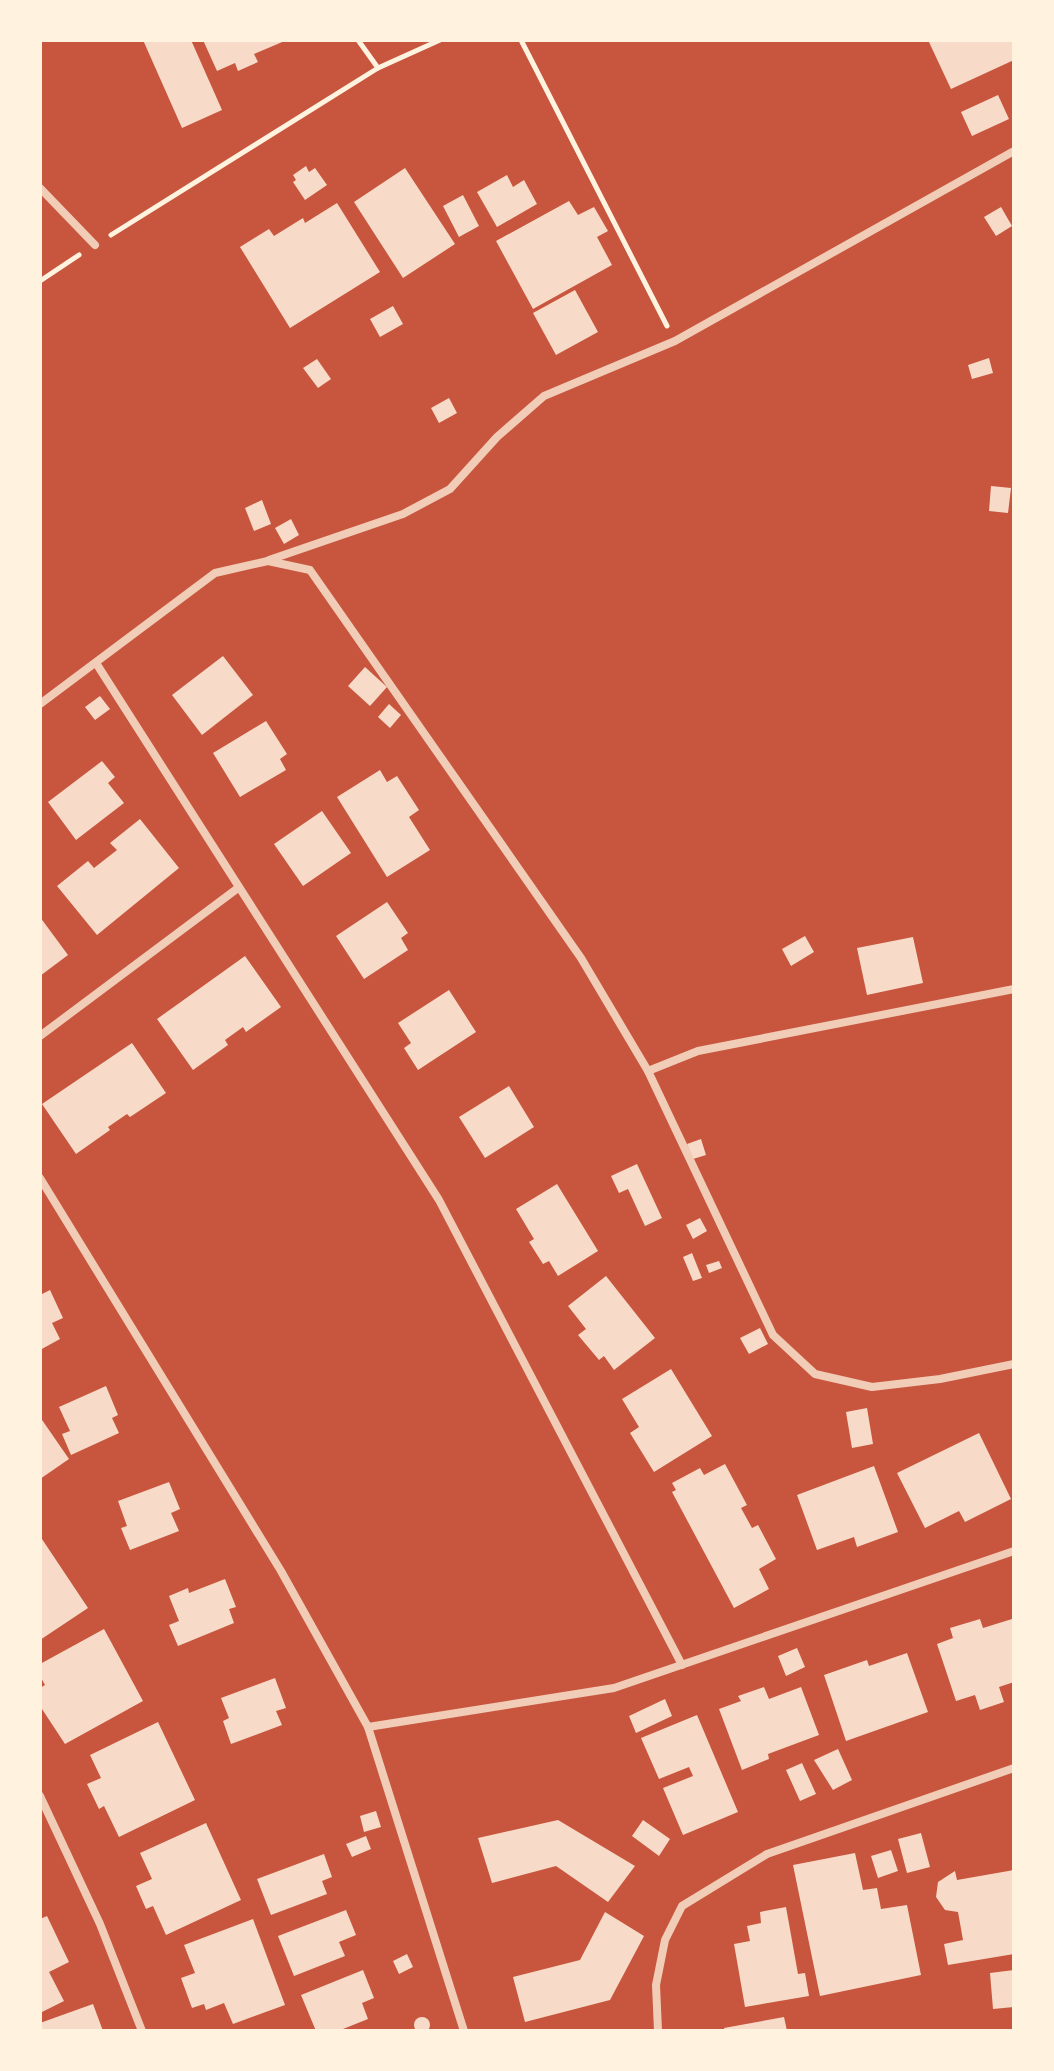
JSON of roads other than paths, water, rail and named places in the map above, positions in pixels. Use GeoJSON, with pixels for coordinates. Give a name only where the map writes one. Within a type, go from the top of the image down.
{"type":"FeatureCollection","features":[{"type":"Feature","properties":{"kind":"street"},"geometry":{"type":"LineString","coordinates":[[40,704],[215,573],[268,561],[403,514],[450,489],[497,437],[544,396],[675,341],[1014,151]]}},
{"type":"Feature","properties":{"kind":"street"},"geometry":{"type":"LineString","coordinates":[[40,188],[95,245]]}},
{"type":"Feature","properties":{"kind":"street"},"geometry":{"type":"LineString","coordinates":[[268,561],[310,570],[581,958],[648,1071],[773,1335],[815,1374],[872,1387],[940,1379],[1014,1364]]}},
{"type":"Feature","properties":{"kind":"street"},"geometry":{"type":"LineString","coordinates":[[96,663],[439,1200],[682,1665]]}},
{"type":"Feature","properties":{"kind":"street"},"geometry":{"type":"LineString","coordinates":[[40,1036],[238,888]]}},
{"type":"Feature","properties":{"kind":"street"},"geometry":{"type":"LineString","coordinates":[[648,1071],[698,1051],[1014,989]]}},
{"type":"Feature","properties":{"kind":"street"},"geometry":{"type":"LineString","coordinates":[[40,1178],[281,1571],[368,1727],[464,2031]]}},
{"type":"Feature","properties":{"kind":"street"},"geometry":{"type":"LineString","coordinates":[[368,1727],[614,1688],[1014,1551]]}},
{"type":"Feature","properties":{"kind":"street"},"geometry":{"type":"LineString","coordinates":[[658,2031],[656,1985],[665,1940],[682,1906],[767,1854],[1014,1768]]}},
{"type":"Feature","properties":{"kind":"street"},"geometry":{"type":"LineString","coordinates":[[40,1796],[100,1924],[142,2031]]}}]}
